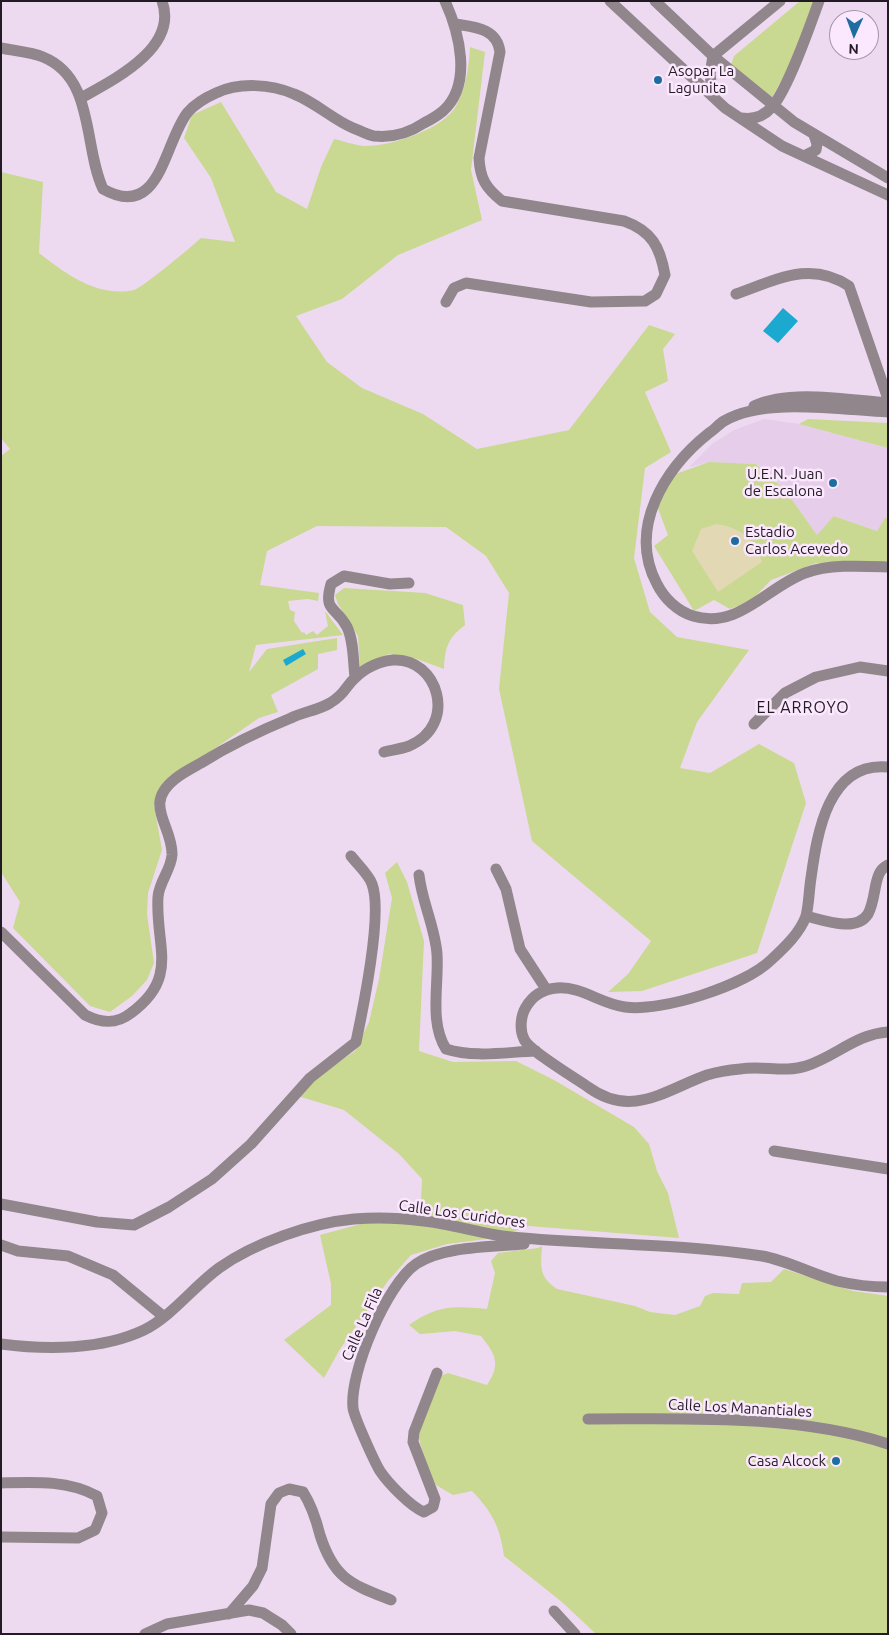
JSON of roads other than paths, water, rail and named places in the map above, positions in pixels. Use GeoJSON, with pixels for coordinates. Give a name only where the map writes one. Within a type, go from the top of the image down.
{"type":"FeatureCollection","features":[{"type":"Feature","properties":{"kind":"street"},"geometry":{"type":"LineString","coordinates":[[81,98],[131,70],[155,44],[165,16],[162,1]]}},
{"type":"Feature","properties":{"kind":"street"},"geometry":{"type":"LineString","coordinates":[[1,48],[42,56],[61,66],[71,78],[81,98],[96,173],[103,189],[124,198],[144,193],[162,166],[188,112],[205,98],[230,88],[248,86],[267,87],[294,94],[342,123],[372,136],[393,136],[414,130],[443,111],[454,96],[460,71],[459,40],[455,24],[445,1]]}},
{"type":"Feature","properties":{"kind":"street"},"geometry":{"type":"LineString","coordinates":[[610,1],[713,97],[739,118],[782,146],[888,195]]}},
{"type":"Feature","properties":{"kind":"street"},"geometry":{"type":"LineString","coordinates":[[654,1],[714,56],[794,122],[888,178]]}},
{"type":"Feature","properties":{"kind":"street"},"geometry":{"type":"LineString","coordinates":[[713,97],[710,74],[714,56],[780,1]]}},
{"type":"Feature","properties":{"kind":"street"},"geometry":{"type":"LineString","coordinates":[[739,118],[756,117],[774,106],[819,1]]}},
{"type":"Feature","properties":{"kind":"street"},"geometry":{"type":"LineString","coordinates":[[446,302],[454,288],[466,283],[478,283],[591,302],[645,301],[656,294],[666,275],[655,243],[640,227],[624,221],[502,201],[488,189],[480,174],[479,158],[500,52],[499,44],[490,33],[455,24]]}},
{"type":"Feature","properties":{"kind":"street"},"geometry":{"type":"LineString","coordinates":[[783,87],[786,106],[794,122]]}},
{"type":"Feature","properties":{"kind":"street"},"geometry":{"type":"LineString","coordinates":[[804,156],[816,150],[817,144],[814,135]]}},
{"type":"Feature","properties":{"kind":"street"},"geometry":{"type":"LineString","coordinates":[[736,294],[798,273],[822,273],[837,277],[849,286],[888,399]]}},
{"type":"Feature","properties":{"kind":"street"},"geometry":{"type":"LineString","coordinates":[[888,403],[813,398],[774,398],[724,421],[698,442],[662,484],[656,496],[647,539],[648,562],[660,590],[671,603],[693,616],[704,618],[729,616],[756,604],[779,585],[805,573],[848,567],[888,567]]}},
{"type":"Feature","properties":{"kind":"street"},"geometry":{"type":"LineString","coordinates":[[738,415],[775,407],[888,412]]}},
{"type":"Feature","properties":{"kind":"street"},"geometry":{"type":"LineString","coordinates":[[355,677],[347,627],[330,607],[327,598],[331,584],[344,576],[390,584],[409,583]]}},
{"type":"Feature","properties":{"kind":"street"},"geometry":{"type":"LineString","coordinates":[[1,932],[85,1015],[99,1022],[123,1019],[136,1010],[154,990],[161,977],[162,944],[158,924],[158,894],[170,871],[172,851],[160,812],[159,802],[162,793],[174,779],[244,737],[308,711],[328,705],[344,694],[355,677],[373,666],[395,660],[416,665],[435,686],[439,708],[436,722],[425,735],[410,746],[384,752]]}},
{"type":"Feature","properties":{"kind":"street"},"geometry":{"type":"LineString","coordinates":[[754,724],[785,693],[816,677],[860,668],[888,671]]}},
{"type":"Feature","properties":{"kind":"street"},"geometry":{"type":"LineString","coordinates":[[888,767],[878,766],[856,773],[840,783],[830,800],[812,873],[806,916],[794,937],[763,968],[746,978],[704,994],[644,1007],[626,1007],[574,989],[546,989],[533,997],[522,1014],[523,1038],[536,1051],[592,1090],[618,1101],[631,1102],[657,1098],[703,1077],[726,1071],[744,1068],[803,1067],[834,1054],[857,1039],[870,1034],[888,1032]]}},
{"type":"Feature","properties":{"kind":"street"},"geometry":{"type":"LineString","coordinates":[[1,1204],[97,1222],[134,1224],[169,1207],[212,1179],[250,1144],[310,1078],[356,1042],[364,1006],[376,905],[372,883],[351,856]]}},
{"type":"Feature","properties":{"kind":"street"},"geometry":{"type":"LineString","coordinates":[[806,916],[843,924],[857,922],[868,915],[878,877],[882,868],[888,865]]}},
{"type":"Feature","properties":{"kind":"street"},"geometry":{"type":"LineString","coordinates":[[496,869],[506,889],[520,949],[546,989]]}},
{"type":"Feature","properties":{"kind":"street"},"geometry":{"type":"LineString","coordinates":[[419,875],[421,894],[435,940],[437,1022],[442,1042],[446,1049],[482,1055],[502,1052],[536,1051]]}},
{"type":"Feature","properties":{"kind":"street"},"geometry":{"type":"LineString","coordinates":[[774,1152],[888,1169]]}},
{"type":"Feature","properties":{"kind":"street","name":"Calle Los Curidores"},"geometry":{"type":"LineString","coordinates":[[1,1344],[36,1347],[98,1344],[125,1338],[146,1329],[220,1268],[261,1245],[303,1230],[352,1219],[391,1218],[424,1221],[498,1236],[548,1241],[685,1248],[764,1257],[785,1261],[835,1281],[865,1286],[888,1287]]}},
{"type":"Feature","properties":{"kind":"street","name":"Calle La Fila"},"geometry":{"type":"LineString","coordinates":[[437,1373],[414,1432],[413,1442],[435,1499],[433,1507],[424,1512],[416,1508],[380,1471],[353,1408],[356,1371],[376,1323],[395,1287],[415,1264],[440,1253],[548,1241]]}},
{"type":"Feature","properties":{"kind":"street"},"geometry":{"type":"LineString","coordinates":[[1,1245],[18,1251],[68,1256],[113,1275],[163,1316]]}},
{"type":"Feature","properties":{"kind":"street","name":"Calle Los Manantiales"},"geometry":{"type":"LineString","coordinates":[[588,1419],[680,1419],[788,1424],[854,1432],[888,1444]]}},
{"type":"Feature","properties":{"kind":"street"},"geometry":{"type":"LineString","coordinates":[[1,1483],[36,1482],[81,1487],[97,1496],[102,1513],[95,1530],[78,1538],[1,1537]]}},
{"type":"Feature","properties":{"kind":"street"},"geometry":{"type":"LineString","coordinates":[[230,1614],[253,1586],[262,1568],[271,1504],[279,1493],[289,1489],[302,1492],[310,1503],[335,1569],[355,1586],[391,1600]]}},
{"type":"Feature","properties":{"kind":"street"},"geometry":{"type":"LineString","coordinates":[[145,1634],[167,1624],[248,1610],[263,1613],[282,1625],[291,1634]]}},
{"type":"Feature","properties":{"kind":"street"},"geometry":{"type":"LineString","coordinates":[[554,1611],[575,1634]]}},
{"type":"Feature","properties":{"kind":"water"},"geometry":{"type":"Polygon","coordinates":[[[783,308],[798,321],[778,343],[763,331],[783,308]]]}},
{"type":"Feature","properties":{"kind":"water"},"geometry":{"type":"Polygon","coordinates":[[[303,649],[306,654],[286,666],[283,660],[303,649]]]}},
{"type":"Feature","properties":{"kind":"place","name":"Asopar La Lagunita"},"geometry":{"type":"Point","coordinates":[658,80]}},
{"type":"Feature","properties":{"kind":"place","name":"U.E.N. Juan de Escalona"},"geometry":{"type":"Point","coordinates":[833,483]}},
{"type":"Feature","properties":{"kind":"place","name":"Estadio Carlos Acevedo"},"geometry":{"type":"Point","coordinates":[735,541]}},
{"type":"Feature","properties":{"kind":"place","name":"Casa Alcock"},"geometry":{"type":"Point","coordinates":[836,1461]}},
{"type":"Feature","properties":{"kind":"district","name":"EL ARROYO"},"geometry":{"type":"Point","coordinates":[803,708]}}]}
